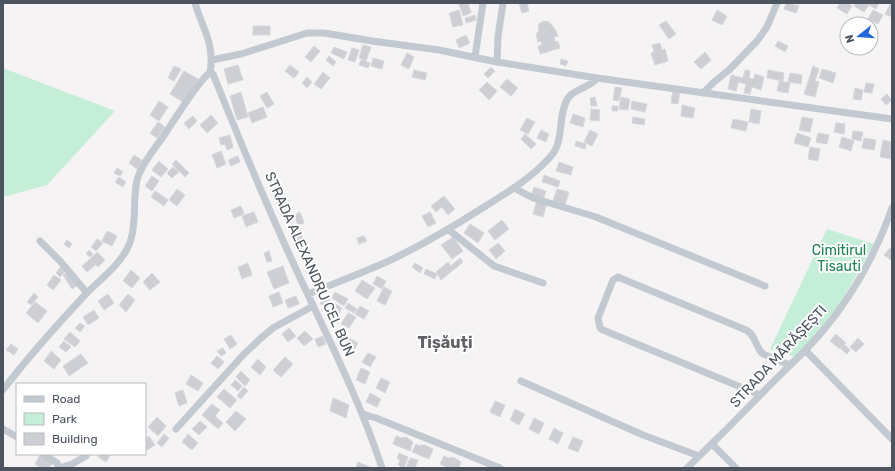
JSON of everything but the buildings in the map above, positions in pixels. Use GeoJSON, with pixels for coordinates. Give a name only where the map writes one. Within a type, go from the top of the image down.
{"type":"FeatureCollection","features":[{"type":"Feature","properties":{"kind":"street"},"geometry":{"type":"LineString","coordinates":[[4,386],[59,323],[120,259],[130,242],[133,232],[135,190],[140,172],[196,90],[210,73],[212,60],[211,46],[195,3]]}},
{"type":"Feature","properties":{"kind":"street"},"geometry":{"type":"LineString","coordinates":[[475,57],[483,3]]}},
{"type":"Feature","properties":{"kind":"street"},"geometry":{"type":"LineString","coordinates":[[497,62],[498,37],[503,3]]}},
{"type":"Feature","properties":{"kind":"street"},"geometry":{"type":"LineString","coordinates":[[703,93],[729,70],[757,41],[767,27],[777,3]]}},
{"type":"Feature","properties":{"kind":"street"},"geometry":{"type":"LineString","coordinates":[[212,60],[241,54],[307,33],[324,33],[432,49],[497,62],[597,78],[892,119]]}},
{"type":"Feature","properties":{"kind":"street","name":"STRADA ALEXANDRU CEL BUN"},"geometry":{"type":"LineString","coordinates":[[210,73],[213,74],[313,306],[332,343],[363,414],[382,468]]}},
{"type":"Feature","properties":{"kind":"street"},"geometry":{"type":"LineString","coordinates":[[308,294],[396,257],[449,230],[514,188],[547,160],[555,151],[562,115],[568,99],[572,94],[594,83],[597,78]]}},
{"type":"Feature","properties":{"kind":"street"},"geometry":{"type":"LineString","coordinates":[[514,188],[534,198],[596,217],[765,286]]}},
{"type":"Feature","properties":{"kind":"street","name":"STRADA MĂRĂȘEȘTI"},"geometry":{"type":"LineString","coordinates":[[687,468],[805,350],[833,318],[849,296],[877,245],[892,208]]}},
{"type":"Feature","properties":{"kind":"street"},"geometry":{"type":"LineString","coordinates":[[449,230],[494,266],[543,283]]}},
{"type":"Feature","properties":{"kind":"street"},"geometry":{"type":"LineString","coordinates":[[40,241],[61,262],[87,293]]}},
{"type":"Feature","properties":{"kind":"street"},"geometry":{"type":"LineString","coordinates":[[760,395],[600,328],[598,318],[613,280],[618,277],[746,330],[753,336],[763,354],[790,365]]}},
{"type":"Feature","properties":{"kind":"street"},"geometry":{"type":"LineString","coordinates":[[176,429],[244,354],[261,338],[273,328],[313,306]]}},
{"type":"Feature","properties":{"kind":"street"},"geometry":{"type":"LineString","coordinates":[[805,350],[892,439]]}},
{"type":"Feature","properties":{"kind":"street"},"geometry":{"type":"LineString","coordinates":[[521,381],[643,435],[699,456]]}},
{"type":"Feature","properties":{"kind":"street"},"geometry":{"type":"LineString","coordinates":[[363,414],[500,468]]}},
{"type":"Feature","properties":{"kind":"street"},"geometry":{"type":"LineString","coordinates":[[3,429],[16,436]]}},
{"type":"Feature","properties":{"kind":"street"},"geometry":{"type":"LineString","coordinates":[[712,444],[736,468]]}},
{"type":"Feature","properties":{"kind":"street"},"geometry":{"type":"LineString","coordinates":[[45,455],[57,463],[60,468],[72,464],[86,456]]}},
{"type":"Feature","properties":{"kind":"green space"},"geometry":{"type":"Polygon","coordinates":[[[3,68],[115,111],[47,185],[3,197],[3,68]]]}},
{"type":"Feature","properties":{"kind":"green space","name":"Cimitirul Tisauti"},"geometry":{"type":"Polygon","coordinates":[[[827,229],[874,244],[841,302],[826,324],[795,357],[770,349],[827,229]]]}},
{"type":"Feature","properties":{"kind":"district","name":"Tișăuți"},"geometry":{"type":"Point","coordinates":[445,342]}}]}
